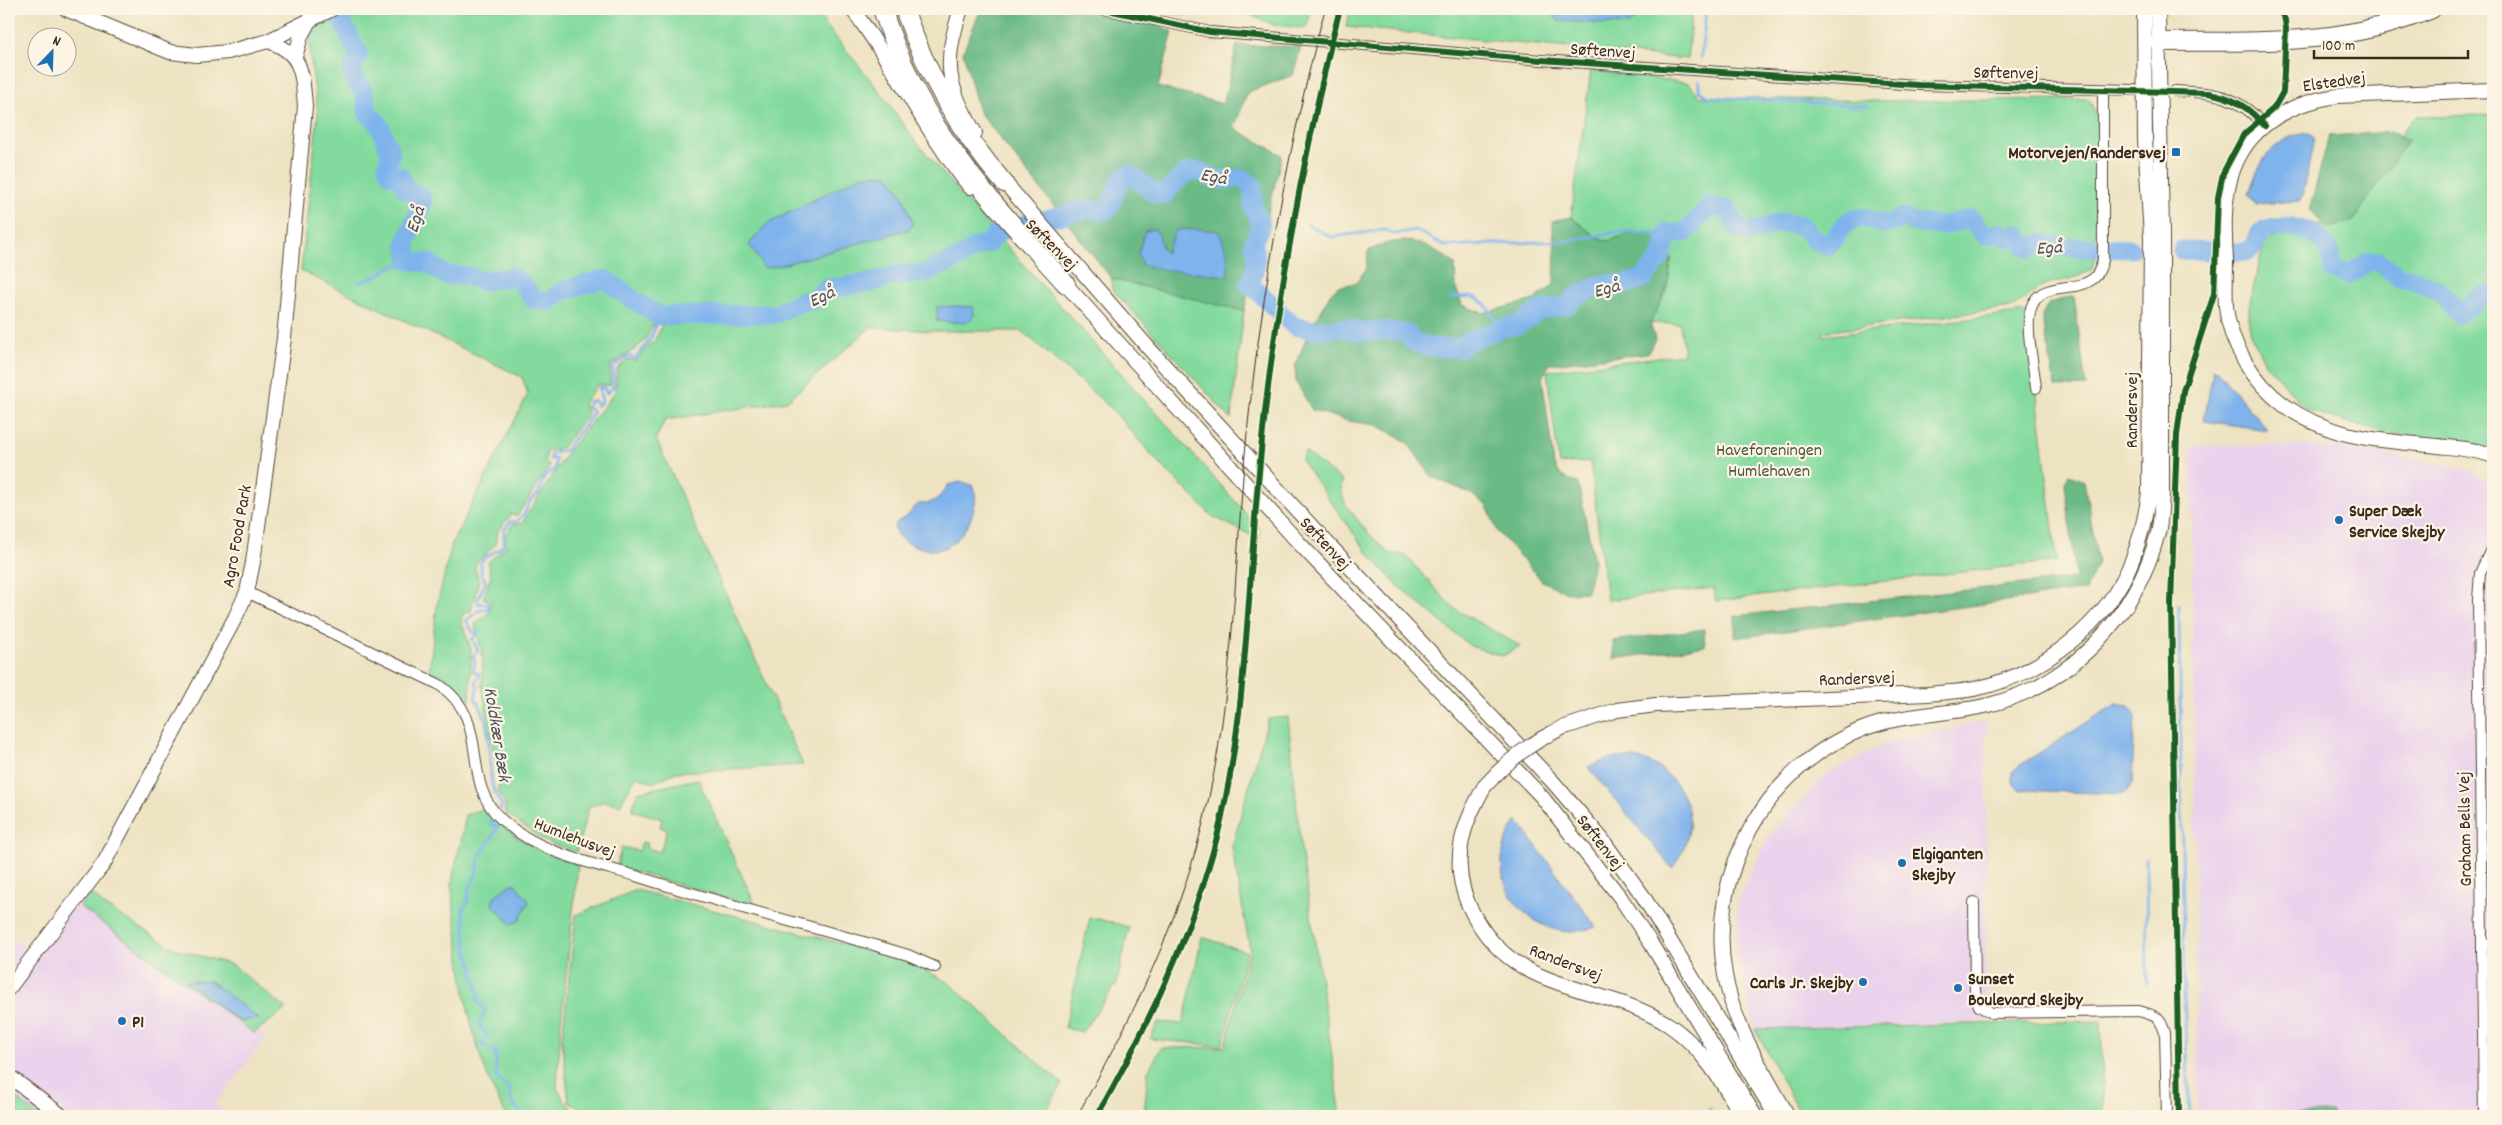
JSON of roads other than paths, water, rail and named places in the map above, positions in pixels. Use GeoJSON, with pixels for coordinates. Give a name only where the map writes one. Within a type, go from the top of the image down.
{"type":"FeatureCollection","features":[{"type":"Feature","properties":{"kind":"highway"},"geometry":{"type":"LineString","coordinates":[[882,9],[910,79],[925,108],[981,193],[1066,284]]}},
{"type":"Feature","properties":{"kind":"highway"},"geometry":{"type":"LineString","coordinates":[[904,9],[936,87],[965,133],[1004,184]]}},
{"type":"Feature","properties":{"kind":"highway"},"geometry":{"type":"LineString","coordinates":[[2152,42],[2316,39],[2361,32],[2405,20],[2432,9]]}},
{"type":"Feature","properties":{"kind":"main road"},"geometry":{"type":"LineString","coordinates":[[66,9],[170,52],[198,55],[228,52],[268,41],[308,23],[332,9]]}},
{"type":"Feature","properties":{"kind":"main road"},"geometry":{"type":"LineString","coordinates":[[852,9],[884,53],[934,139],[981,193]]}},
{"type":"Feature","properties":{"kind":"main road","name":"Søftenvej"},"geometry":{"type":"LineString","coordinates":[[961,9],[950,48],[950,78],[961,108],[1004,184],[1300,514],[1554,782],[1601,838],[1644,896],[1776,1116]]}},
{"type":"Feature","properties":{"kind":"main road","name":"Randersvej"},"geometry":{"type":"LineString","coordinates":[[1788,1116],[1738,1023],[1725,976],[1721,937],[1725,895],[1740,850],[1765,805],[1794,772],[1829,747],[1862,729],[1895,719],[1989,705],[2034,689],[2062,672],[2100,641],[2128,604],[2147,567],[2158,531],[2162,494],[2162,233],[2152,42],[2144,9]]}},
{"type":"Feature","properties":{"kind":"main road","name":"Randersvej"},"geometry":{"type":"LineString","coordinates":[[1742,1116],[1711,1067],[1686,1039],[1671,1026],[1636,1008],[1534,974],[1508,959],[1486,936],[1468,906],[1461,875],[1462,841],[1471,812],[1484,787],[1502,766],[1520,751],[1562,728],[1617,710],[1656,705],[1928,694],[1973,689],[1999,682],[2043,661],[2078,635],[2100,613],[2132,560],[2144,522],[2149,492],[2151,237],[2145,139],[2152,42],[2158,9]]}},
{"type":"Feature","properties":{"kind":"main road"},"geometry":{"type":"LineString","coordinates":[[268,41],[284,48],[295,57],[301,36],[308,23]]}},
{"type":"Feature","properties":{"kind":"main road","name":"Agro Food Park"},"geometry":{"type":"LineString","coordinates":[[9,988],[104,863],[235,618],[247,592],[254,562],[284,338],[304,132],[304,91],[300,68],[295,57]]}},
{"type":"Feature","properties":{"kind":"main road","name":"Elstedvej"},"geometry":{"type":"LineString","coordinates":[[2493,90],[2337,96],[2312,100],[2291,107],[2264,126],[2244,148],[2230,181],[2226,208],[2226,308],[2234,340],[2251,373],[2282,404],[2312,424],[2347,436],[2467,450],[2493,456]]}},
{"type":"Feature","properties":{"kind":"main road","name":"Søftenvej"},"geometry":{"type":"LineString","coordinates":[[1066,284],[1299,542],[1542,797],[1620,897],[1650,942],[1755,1116]]}},
{"type":"Feature","properties":{"kind":"main road"},"geometry":{"type":"LineString","coordinates":[[9,1076],[62,1116]]}},
{"type":"Feature","properties":{"kind":"street","name":"Søftenvej"},"geometry":{"type":"LineString","coordinates":[[1103,9],[1210,32],[1541,60],[1918,85],[2135,90]]}},
{"type":"Feature","properties":{"kind":"street"},"geometry":{"type":"LineString","coordinates":[[2036,388],[2029,320],[2032,305],[2038,296],[2058,287],[2085,283],[2095,277],[2103,260],[2103,90]]}},
{"type":"Feature","properties":{"kind":"street"},"geometry":{"type":"LineString","coordinates":[[2175,91],[2222,95],[2248,108],[2264,126]]}},
{"type":"Feature","properties":{"kind":"street","name":"Graham Bells Vej"},"geometry":{"type":"LineString","coordinates":[[2484,1116],[2478,600],[2480,573],[2493,544]]}},
{"type":"Feature","properties":{"kind":"street","name":"Humlehusvej"},"geometry":{"type":"LineString","coordinates":[[247,592],[451,692],[468,716],[483,794],[494,812],[520,833],[576,858],[702,897],[908,955],[935,967]]}},
{"type":"Feature","properties":{"kind":"street"},"geometry":{"type":"LineString","coordinates":[[1974,902],[1975,992],[1979,1006],[1992,1013],[2139,1011],[2154,1015],[2162,1022],[2165,1034],[2167,1116]]}},
{"type":"Feature","properties":{"kind":"street"},"geometry":{"type":"LineString","coordinates":[[2482,944],[2493,945]]}},
{"type":"Feature","properties":{"kind":"water"},"geometry":{"type":"Polygon","coordinates":[[[1551,9],[1631,9],[1634,12],[1634,19],[1629,25],[1559,21],[1553,15],[1551,9]]]}},
{"type":"Feature","properties":{"kind":"water"},"geometry":{"type":"Polygon","coordinates":[[[2310,133],[2314,138],[2303,196],[2299,201],[2256,204],[2249,194],[2263,161],[2270,152],[2287,139],[2310,133]]]}},
{"type":"Feature","properties":{"kind":"water"},"geometry":{"type":"Polygon","coordinates":[[[874,174],[889,176],[902,194],[913,223],[910,229],[778,266],[764,268],[749,244],[767,224],[861,176],[874,174]]]}},
{"type":"Feature","properties":{"kind":"water"},"geometry":{"type":"Polygon","coordinates":[[[1154,229],[1159,235],[1162,249],[1166,253],[1176,230],[1218,231],[1227,252],[1227,276],[1160,269],[1142,265],[1138,253],[1145,231],[1154,229]]]}},
{"type":"Feature","properties":{"kind":"water"},"geometry":{"type":"Polygon","coordinates":[[[937,307],[973,307],[974,316],[967,323],[937,321],[937,307]]]}},
{"type":"Feature","properties":{"kind":"water"},"geometry":{"type":"Polygon","coordinates":[[[2213,370],[2217,371],[2268,430],[2204,421],[2213,370]]]}},
{"type":"Feature","properties":{"kind":"water"},"geometry":{"type":"Polygon","coordinates":[[[961,482],[974,486],[975,505],[968,525],[954,542],[946,547],[932,550],[910,544],[898,536],[895,525],[917,505],[936,500],[948,485],[961,482]]]}},
{"type":"Feature","properties":{"kind":"water"},"geometry":{"type":"Polygon","coordinates":[[[2116,704],[2129,706],[2135,713],[2132,784],[2128,791],[2121,794],[2019,790],[2012,782],[2012,772],[2020,765],[2116,704]]]}},
{"type":"Feature","properties":{"kind":"water"},"geometry":{"type":"Polygon","coordinates":[[[1611,758],[1634,758],[1657,766],[1667,774],[1682,794],[1687,805],[1689,829],[1687,840],[1672,868],[1588,767],[1611,758]]]}},
{"type":"Feature","properties":{"kind":"water"},"geometry":{"type":"Polygon","coordinates":[[[1517,820],[1596,927],[1573,932],[1545,926],[1522,910],[1513,899],[1506,887],[1502,859],[1505,843],[1517,820]]]}},
{"type":"Feature","properties":{"kind":"water"},"geometry":{"type":"Polygon","coordinates":[[[511,884],[515,884],[529,901],[519,921],[511,924],[492,904],[495,896],[511,884]]]}},
{"type":"Feature","properties":{"kind":"water"},"geometry":{"type":"Polygon","coordinates":[[[186,981],[210,981],[259,1019],[239,1021],[186,981]]]}},
{"type":"Feature","properties":{"kind":"waterway"},"geometry":{"type":"LineString","coordinates":[[1701,57],[1706,9]]}},
{"type":"Feature","properties":{"kind":"waterway","name":"Egå"},"geometry":{"type":"LineString","coordinates":[[338,14],[359,55],[352,68],[352,76],[365,95],[367,113],[378,122],[391,152],[387,167],[391,175],[400,176],[406,189],[421,196],[423,201],[406,243],[409,261],[428,263],[446,275],[468,276],[482,281],[514,277],[522,283],[534,300],[548,302],[564,290],[605,279],[659,316],[776,314],[800,302],[813,300],[826,289],[874,282],[894,275],[923,274],[961,257],[977,246],[988,244],[999,231],[1092,208],[1100,211],[1108,209],[1118,185],[1129,174],[1155,193],[1166,194],[1181,177],[1196,171],[1216,179],[1244,179],[1253,186],[1253,207],[1261,225],[1253,243],[1256,264],[1249,283],[1294,326],[1315,330],[1345,328],[1362,332],[1387,330],[1408,334],[1413,342],[1429,347],[1459,348],[1467,342],[1502,328],[1519,325],[1540,310],[1568,305],[1575,297],[1603,284],[1627,284],[1644,278],[1661,257],[1668,233],[1685,233],[1710,206],[1727,209],[1736,225],[1745,231],[1754,231],[1778,223],[1802,226],[1815,240],[1828,246],[1845,225],[1855,219],[1866,218],[1884,224],[1903,217],[1912,222],[1933,225],[1951,224],[1971,219],[1985,235],[2001,233],[2006,237],[2018,234],[2022,244],[2029,248],[2039,243],[2061,247],[2131,249]]}},
{"type":"Feature","properties":{"kind":"waterway"},"geometry":{"type":"LineString","coordinates":[[1699,81],[1699,91],[1709,97],[1868,106]]}},
{"type":"Feature","properties":{"kind":"waterway"},"geometry":{"type":"LineString","coordinates":[[1307,224],[1331,237],[1384,230],[1394,234],[1416,230],[1444,246],[1564,241],[1624,231],[1667,236]]}},
{"type":"Feature","properties":{"kind":"waterway","name":"Egå"},"geometry":{"type":"LineString","coordinates":[[2182,250],[2248,252],[2252,249],[2260,233],[2277,228],[2296,228],[2306,231],[2321,240],[2327,247],[2333,270],[2348,275],[2369,261],[2379,261],[2399,277],[2412,279],[2441,292],[2459,314],[2482,296],[2493,293]]}},
{"type":"Feature","properties":{"kind":"waterway"},"geometry":{"type":"LineString","coordinates":[[358,283],[379,275],[386,269],[409,261]]}},
{"type":"Feature","properties":{"kind":"waterway"},"geometry":{"type":"LineString","coordinates":[[1451,298],[1471,297],[1478,299],[1487,306],[1502,328]]}},
{"type":"Feature","properties":{"kind":"waterway","name":"Koldkær Bæk"},"geometry":{"type":"LineString","coordinates":[[500,810],[502,805],[492,783],[487,727],[484,716],[475,699],[478,686],[475,683],[480,674],[473,671],[475,662],[473,656],[478,651],[472,639],[478,633],[474,633],[466,621],[478,611],[489,608],[487,603],[479,604],[477,600],[486,582],[481,574],[481,562],[504,544],[504,530],[511,521],[515,523],[525,513],[530,501],[538,494],[545,476],[555,469],[556,459],[550,459],[551,454],[567,450],[593,412],[587,407],[590,401],[595,401],[597,406],[602,401],[599,387],[604,388],[607,393],[613,387],[613,366],[629,356],[635,359],[651,338],[659,316]]}},
{"type":"Feature","properties":{"kind":"waterway"},"geometry":{"type":"LineString","coordinates":[[2179,605],[2184,999],[2190,1116]]}},
{"type":"Feature","properties":{"kind":"waterway","name":"Koldkær Bæk"},"geometry":{"type":"LineString","coordinates":[[493,820],[490,823],[498,828],[480,856],[476,874],[468,891],[468,901],[463,909],[467,950],[474,970],[471,977],[475,977],[479,996],[477,1001],[485,1011],[479,1025],[488,1036],[481,1043],[496,1051],[496,1077],[510,1090],[511,1101],[524,1116]]}},
{"type":"Feature","properties":{"kind":"waterway"},"geometry":{"type":"LineString","coordinates":[[2146,858],[2147,984]]}},
{"type":"Feature","properties":{"kind":"waterway"},"geometry":{"type":"LineString","coordinates":[[1708,1116],[1710,1109]]}},
{"type":"Feature","properties":{"kind":"tram line"},"geometry":{"type":"LineString","coordinates":[[1077,1116],[1129,1019],[1159,953],[1185,885],[1209,798],[1226,695],[1242,485],[1260,326],[1288,166],[1325,9]]}},
{"type":"Feature","properties":{"kind":"place","name":"Motorvejen/Randersvej"},"geometry":{"type":"Point","coordinates":[2176,152]}},
{"type":"Feature","properties":{"kind":"place","name":"Super Dæk Service Skejby"},"geometry":{"type":"Point","coordinates":[2339,520]}},
{"type":"Feature","properties":{"kind":"place","name":"Elgiganten Skejby"},"geometry":{"type":"Point","coordinates":[1902,863]}},
{"type":"Feature","properties":{"kind":"place","name":"Carls Jr. Skejby"},"geometry":{"type":"Point","coordinates":[1863,982]}},
{"type":"Feature","properties":{"kind":"place","name":"Sunset Boulevard Skejby"},"geometry":{"type":"Point","coordinates":[1958,988]}},
{"type":"Feature","properties":{"kind":"place","name":"P1"},"geometry":{"type":"Point","coordinates":[122,1021]}},
{"type":"Feature","properties":{"kind":"park label","name":"Haveforeningen Humlehaven"},"geometry":{"type":"Point","coordinates":[1769,459]}}]}
